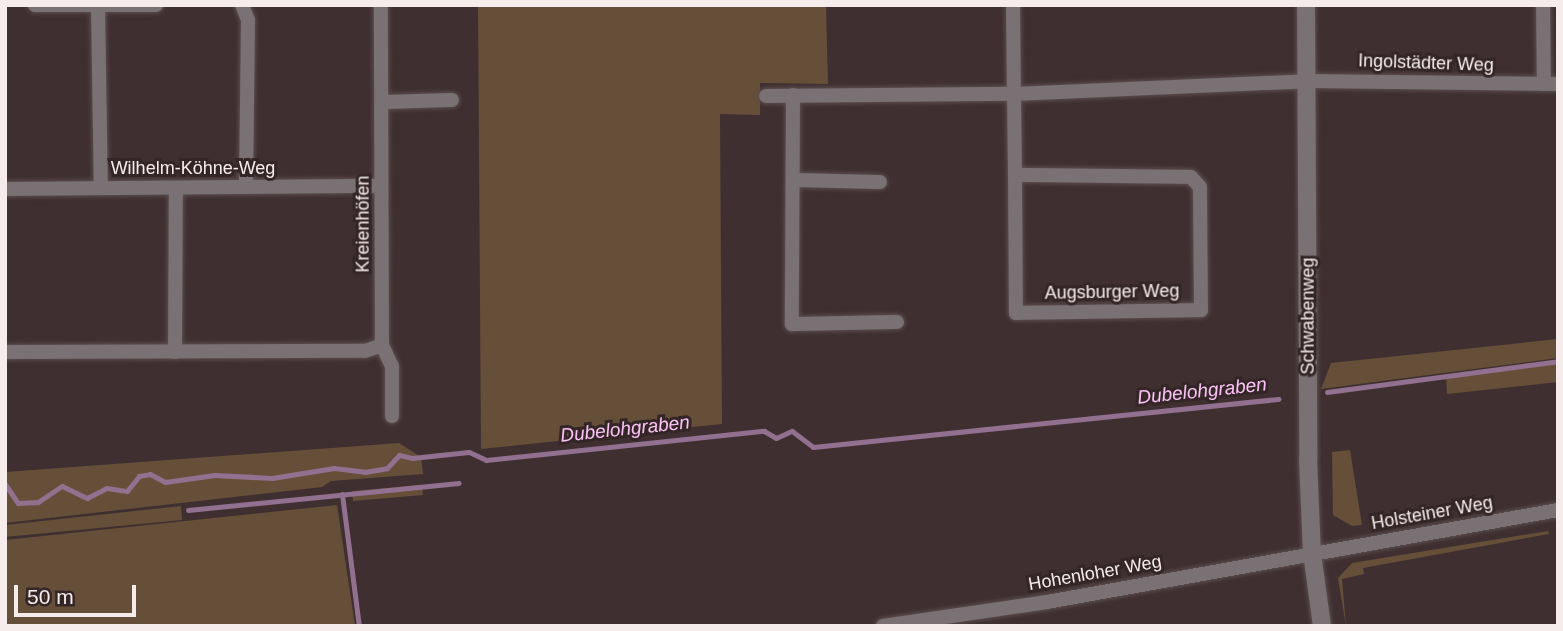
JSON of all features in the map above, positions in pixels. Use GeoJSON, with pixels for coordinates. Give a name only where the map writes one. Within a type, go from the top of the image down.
{"type":"FeatureCollection","features":[{"type":"Feature","properties":{"kind":"street"},"geometry":{"type":"LineString","coordinates":[[35,5],[156,5]]}},
{"type":"Feature","properties":{"kind":"street"},"geometry":{"type":"LineString","coordinates":[[242,5],[248,20],[246,187]]}},
{"type":"Feature","properties":{"kind":"street","name":"Kreienhöfen"},"geometry":{"type":"LineString","coordinates":[[381,5],[382,345],[392,366],[392,415]]}},
{"type":"Feature","properties":{"kind":"street","name":"Augsburger Weg"},"geometry":{"type":"LineString","coordinates":[[1013,5],[1016,313],[1201,310],[1200,187],[1191,177],[1015,175]]}},
{"type":"Feature","properties":{"kind":"street","name":"Schwabenweg"},"geometry":{"type":"LineString","coordinates":[[1306,5],[1312,553],[1322,626]]}},
{"type":"Feature","properties":{"kind":"street"},"geometry":{"type":"LineString","coordinates":[[98,6],[101,187]]}},
{"type":"Feature","properties":{"kind":"street","name":"Ingolstädter Weg"},"geometry":{"type":"LineString","coordinates":[[1307,81],[1551,84],[1548,9]]}},
{"type":"Feature","properties":{"kind":"street"},"geometry":{"type":"LineString","coordinates":[[766,96],[1014,94],[1307,81]]}},
{"type":"Feature","properties":{"kind":"street"},"geometry":{"type":"LineString","coordinates":[[793,95],[792,324],[897,322]]}},
{"type":"Feature","properties":{"kind":"street"},"geometry":{"type":"LineString","coordinates":[[383,102],[452,100]]}},
{"type":"Feature","properties":{"kind":"street"},"geometry":{"type":"LineString","coordinates":[[793,180],[880,182]]}},
{"type":"Feature","properties":{"kind":"street","name":"Wilhelm-Köhne-Weg"},"geometry":{"type":"LineString","coordinates":[[5,188],[381,186]]}},
{"type":"Feature","properties":{"kind":"street"},"geometry":{"type":"LineString","coordinates":[[175,352],[176,188]]}},
{"type":"Feature","properties":{"kind":"street"},"geometry":{"type":"LineString","coordinates":[[5,352],[365,351],[382,345]]}},
{"type":"Feature","properties":{"kind":"street","name":"Holsteiner Weg"},"geometry":{"type":"LineString","coordinates":[[1312,553],[1558,510]]}},
{"type":"Feature","properties":{"kind":"street","name":"Hohenloher Weg"},"geometry":{"type":"LineString","coordinates":[[883,626],[1060,600],[1312,553]]}},
{"type":"Feature","properties":{"kind":"shaded area"},"geometry":{"type":"Polygon","coordinates":[[[478,5],[826,5],[828,84],[760,83],[760,115],[720,114],[722,424],[481,449],[478,5]]]}},
{"type":"Feature","properties":{"kind":"shaded area"},"geometry":{"type":"Polygon","coordinates":[[[1558,339],[1558,358],[1321,389],[1331,363],[1558,339]]]}},
{"type":"Feature","properties":{"kind":"shaded area"},"geometry":{"type":"Polygon","coordinates":[[[1558,364],[1558,382],[1447,394],[1446,378],[1558,364]]]}},
{"type":"Feature","properties":{"kind":"shaded area"},"geometry":{"type":"Polygon","coordinates":[[[399,443],[421,457],[423,474],[331,481],[322,487],[5,523],[5,472],[399,443]]]}},
{"type":"Feature","properties":{"kind":"shaded area"},"geometry":{"type":"Polygon","coordinates":[[[1350,450],[1362,525],[1352,526],[1333,515],[1332,452],[1350,450]]]}},
{"type":"Feature","properties":{"kind":"shaded area"},"geometry":{"type":"Polygon","coordinates":[[[422,485],[423,495],[353,501],[352,491],[422,485]]]}},
{"type":"Feature","properties":{"kind":"shaded area"},"geometry":{"type":"Polygon","coordinates":[[[337,505],[355,626],[5,626],[5,540],[337,505]]]}},
{"type":"Feature","properties":{"kind":"shaded area"},"geometry":{"type":"Polygon","coordinates":[[[181,506],[182,520],[5,537],[5,525],[181,506]]]}},
{"type":"Feature","properties":{"kind":"shaded area"},"geometry":{"type":"Polygon","coordinates":[[[1548,531],[1549,534],[1363,568],[1364,574],[1342,579],[1346,626],[1338,578],[1352,563],[1548,531]]]}},
{"type":"Feature","properties":{"kind":"waterway","name":"Dubelohgraben"},"geometry":{"type":"LineString","coordinates":[[1327,392],[1558,361]]}},
{"type":"Feature","properties":{"kind":"waterway","name":"Dubelohgraben"},"geometry":{"type":"LineString","coordinates":[[5,484],[18,503],[38,502],[62,486],[87,498],[107,488],[127,491],[139,476],[150,474],[165,482],[215,475],[272,478],[334,468],[365,472],[387,468],[399,455],[412,458],[469,452],[486,460],[764,431],[776,438],[792,431],[813,447],[1279,399]]}},
{"type":"Feature","properties":{"kind":"waterway","name":"Dubelohgraben"},"geometry":{"type":"LineString","coordinates":[[188,510],[459,483]]}},
{"type":"Feature","properties":{"kind":"waterway"},"geometry":{"type":"LineString","coordinates":[[342,494],[359,626]]}}]}
